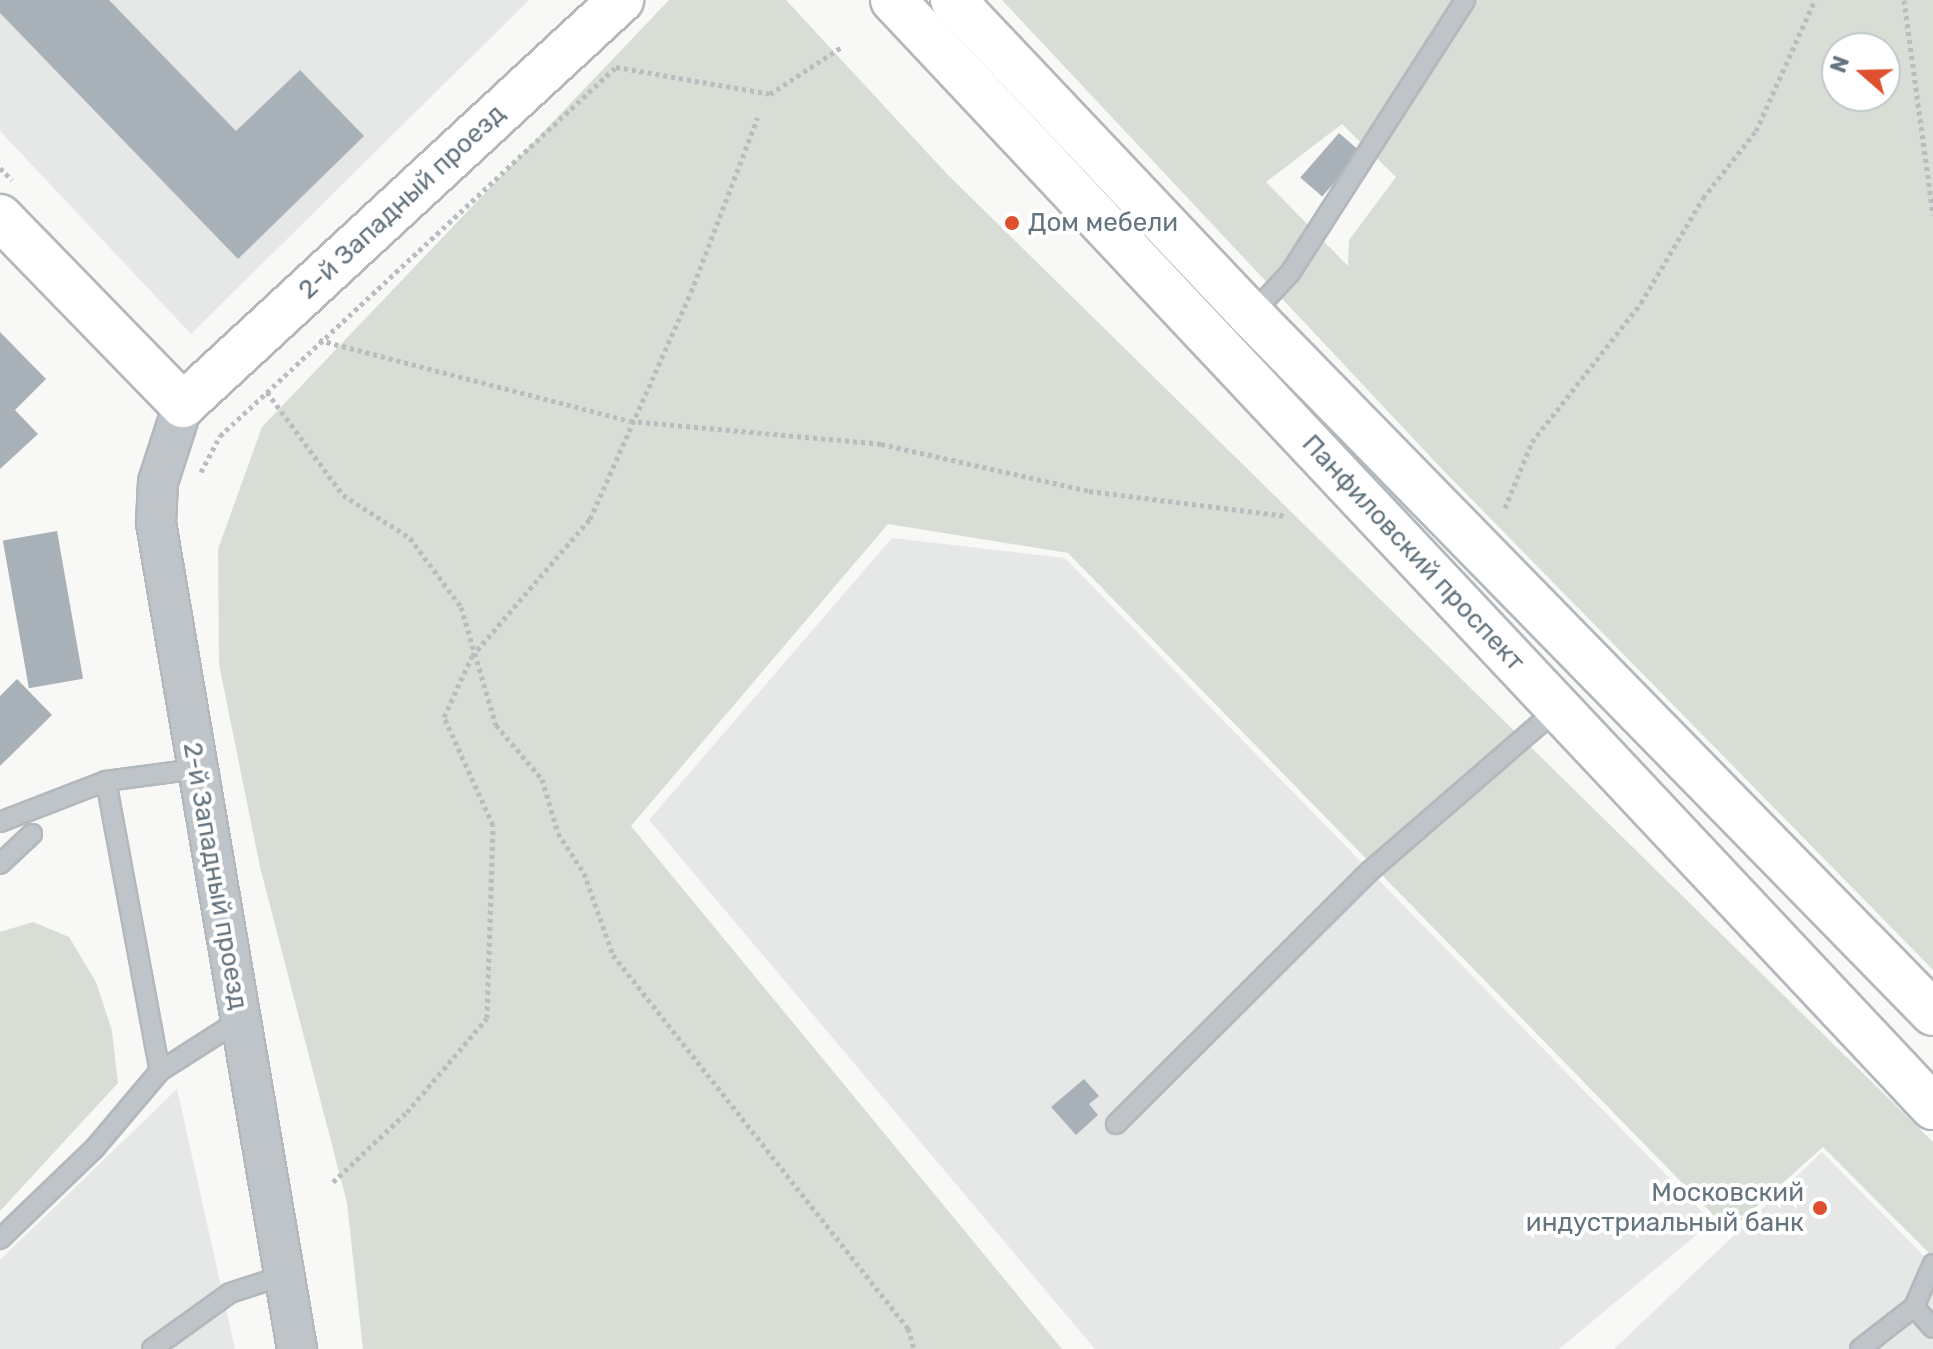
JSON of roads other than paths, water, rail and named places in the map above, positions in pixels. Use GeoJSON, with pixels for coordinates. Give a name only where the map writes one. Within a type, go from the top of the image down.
{"type":"FeatureCollection","features":[{"type":"Feature","properties":{"kind":"main road","name":"2-й Западный проезд"},"geometry":{"type":"LineString","coordinates":[[183,405],[621,0]]}},
{"type":"Feature","properties":{"kind":"main road","name":"Панфиловский проспект"},"geometry":{"type":"LineString","coordinates":[[893,0],[1933,1107]]}},
{"type":"Feature","properties":{"kind":"main road","name":"Панфиловский проспект"},"geometry":{"type":"LineString","coordinates":[[953,0],[1251,315],[1933,1013]]}},
{"type":"Feature","properties":{"kind":"main road"},"geometry":{"type":"LineString","coordinates":[[0,217],[183,405]]}},
{"type":"Feature","properties":{"kind":"street","name":"2-й Западный проезд"},"geometry":{"type":"LineString","coordinates":[[183,405],[158,482],[156,523],[297,1349]]}},
{"type":"Feature","properties":{"kind":"lane"},"geometry":{"type":"LineString","coordinates":[[1251,315],[1290,273],[1465,0]]}},
{"type":"Feature","properties":{"kind":"lane"},"geometry":{"type":"LineString","coordinates":[[1116,1124],[1370,871],[1558,708]]}},
{"type":"Feature","properties":{"kind":"lane"},"geometry":{"type":"LineString","coordinates":[[0,822],[106,781],[196,769]]}},
{"type":"Feature","properties":{"kind":"lane"},"geometry":{"type":"LineString","coordinates":[[106,781],[160,1071]]}},
{"type":"Feature","properties":{"kind":"lane"},"geometry":{"type":"LineString","coordinates":[[0,864],[32,834]]}},
{"type":"Feature","properties":{"kind":"lane"},"geometry":{"type":"LineString","coordinates":[[0,1239],[94,1149],[160,1071],[240,1020]]}},
{"type":"Feature","properties":{"kind":"lane"},"geometry":{"type":"LineString","coordinates":[[1860,1349],[1914,1307],[1933,1264]]}},
{"type":"Feature","properties":{"kind":"lane"},"geometry":{"type":"LineString","coordinates":[[152,1349],[230,1293],[285,1275]]}},
{"type":"Feature","properties":{"kind":"lane"},"geometry":{"type":"LineString","coordinates":[[1914,1307],[1933,1328]]}},
{"type":"Feature","properties":{"kind":"place","name":"Дом мебели"},"geometry":{"type":"Point","coordinates":[1012,223]}},
{"type":"Feature","properties":{"kind":"place","name":"Московский индустриальный банк"},"geometry":{"type":"Point","coordinates":[1820,1208]}}]}
